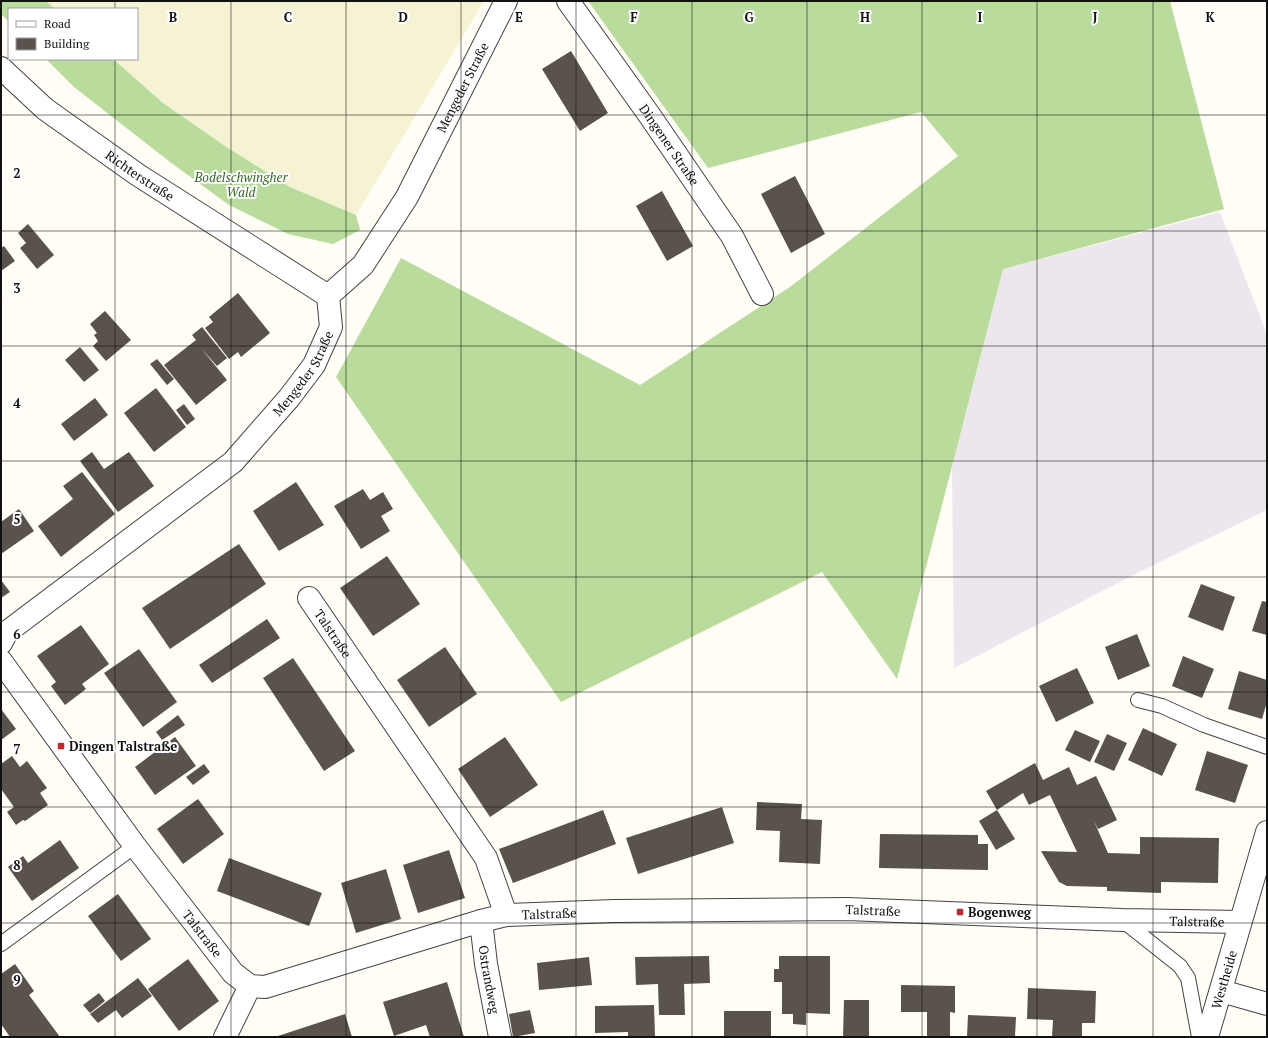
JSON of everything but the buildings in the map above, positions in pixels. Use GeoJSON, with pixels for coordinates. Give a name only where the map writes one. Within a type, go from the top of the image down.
{"type":"FeatureCollection","features":[{"type":"Feature","properties":{"kind":"street","name":"Mengeder Straße"},"geometry":{"type":"LineString","coordinates":[[1,643],[7,632],[233,462],[289,398],[314,365],[331,327],[328,296],[363,265],[407,197],[506,1]]}},
{"type":"Feature","properties":{"kind":"street","name":"Dingener Straße"},"geometry":{"type":"LineString","coordinates":[[568,1],[650,116],[732,236],[762,294]]}},
{"type":"Feature","properties":{"kind":"street","name":"Richterstraße"},"geometry":{"type":"LineString","coordinates":[[1,68],[45,109],[138,175],[328,296]]}},
{"type":"Feature","properties":{"kind":"street","name":"Talstraße"},"geometry":{"type":"LineString","coordinates":[[309,598],[486,858],[506,915]]}},
{"type":"Feature","properties":{"kind":"street","name":"Talstraße"},"geometry":{"type":"LineString","coordinates":[[1,662],[135,846],[233,972],[250,986],[265,987],[480,921],[506,915],[614,911],[847,909],[1122,920],[1240,922]]}},
{"type":"Feature","properties":{"kind":"street","name":"Westheide"},"geometry":{"type":"LineString","coordinates":[[1207,1037],[1267,832]]}},
{"type":"Feature","properties":{"kind":"street","name":"Ostrandweg"},"geometry":{"type":"LineString","coordinates":[[480,921],[486,964],[500,1037]]}},
{"type":"Feature","properties":{"kind":"street"},"geometry":{"type":"LineString","coordinates":[[225,1037],[250,986]]}},
{"type":"Feature","properties":{"kind":"street"},"geometry":{"type":"LineString","coordinates":[[1221,991],[1267,1004]]}},
{"type":"Feature","properties":{"kind":"lane"},"geometry":{"type":"LineString","coordinates":[[1138,700],[1162,706],[1204,725],[1267,747]]}},
{"type":"Feature","properties":{"kind":"lane"},"geometry":{"type":"LineString","coordinates":[[1,944],[135,846]]}},
{"type":"Feature","properties":{"kind":"lane"},"geometry":{"type":"LineString","coordinates":[[1122,920],[1180,966],[1188,978],[1199,1037]]}},
{"type":"Feature","properties":{"kind":"shaded area"},"geometry":{"type":"Polygon","coordinates":[[[46,1],[484,1],[356,215],[290,187],[225,146],[163,103],[114,60],[138,60],[138,8],[54,8],[46,1]]]}},
{"type":"Feature","properties":{"kind":"shaded area"},"geometry":{"type":"Polygon","coordinates":[[[1220,212],[1267,335],[1267,510],[1141,571],[954,668],[952,466],[1003,269],[1220,212]]]}},
{"type":"Feature","properties":{"kind":"green space"},"geometry":{"type":"Polygon","coordinates":[[[1,1],[46,1],[54,8],[8,8],[8,21],[1,14],[1,1]]]}},
{"type":"Feature","properties":{"kind":"green space"},"geometry":{"type":"Polygon","coordinates":[[[588,1],[1170,1],[1224,209],[1003,269],[897,679],[822,572],[561,702],[336,377],[401,258],[640,385],[790,287],[958,156],[921,112],[708,168],[588,1]]]}},
{"type":"Feature","properties":{"kind":"green space","name":"Bodelschwingher Wald"},"geometry":{"type":"Polygon","coordinates":[[[47,60],[114,60],[163,103],[225,146],[290,187],[356,215],[360,230],[333,244],[288,234],[229,205],[170,162],[74,87],[47,60]]]}},
{"type":"Feature","properties":{"kind":"place","name":"Dingen Talstraße"},"geometry":{"type":"Point","coordinates":[61,746]}},
{"type":"Feature","properties":{"kind":"place","name":"Bogenweg"},"geometry":{"type":"Point","coordinates":[960,912]}}]}
